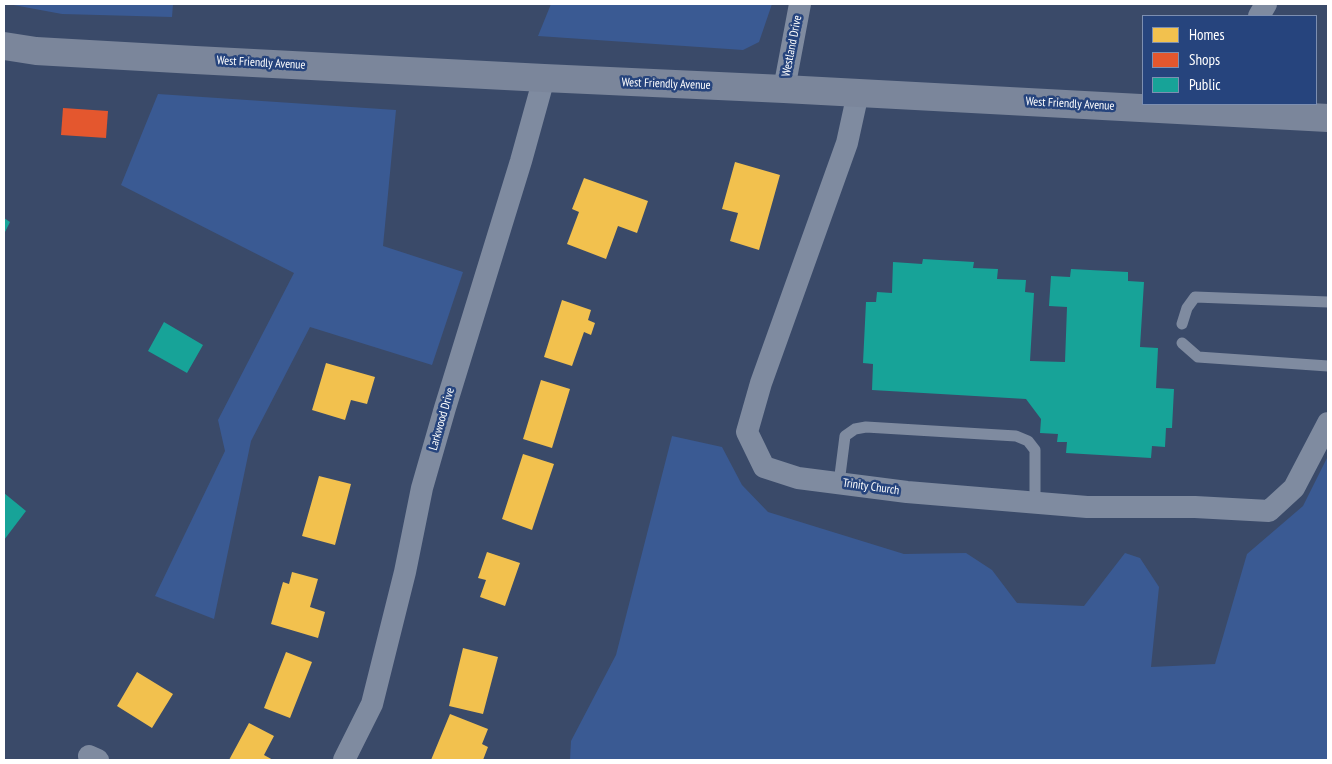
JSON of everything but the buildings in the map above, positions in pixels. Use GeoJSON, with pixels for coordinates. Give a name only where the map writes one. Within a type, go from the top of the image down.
{"type":"FeatureCollection","features":[{"type":"Feature","properties":{"kind":"main road","name":"West Friendly Avenue"},"geometry":{"type":"LineString","coordinates":[[4,46],[36,50],[146,57],[544,78],[1142,105]]}},
{"type":"Feature","properties":{"kind":"main road","name":"West Friendly Avenue"},"geometry":{"type":"LineString","coordinates":[[1148,105],[1221,108],[1328,118]]}},
{"type":"Feature","properties":{"kind":"street","name":"Westland Drive"},"geometry":{"type":"LineString","coordinates":[[784,89],[800,4]]}},
{"type":"Feature","properties":{"kind":"street"},"geometry":{"type":"LineString","coordinates":[[1260,15],[1266,4]]}},
{"type":"Feature","properties":{"kind":"street","name":"Larkwood Drive"},"geometry":{"type":"LineString","coordinates":[[344,760],[372,704],[405,572],[422,488],[521,161],[544,78]]}},
{"type":"Feature","properties":{"kind":"street","name":"Trinity Church"},"geometry":{"type":"LineString","coordinates":[[858,93],[847,143],[761,383],[747,432],[764,467],[798,478],[907,492],[1087,506],[1195,507],[1269,511],[1294,488],[1328,423]]}},
{"type":"Feature","properties":{"kind":"lane"},"geometry":{"type":"LineString","coordinates":[[1182,324],[1187,308],[1195,298],[1328,302]]}},
{"type":"Feature","properties":{"kind":"lane"},"geometry":{"type":"LineString","coordinates":[[1182,343],[1198,357],[1328,366]]}},
{"type":"Feature","properties":{"kind":"lane"},"geometry":{"type":"LineString","coordinates":[[839,483],[845,436],[855,429],[866,427],[1016,436],[1028,441],[1035,450],[1035,502]]}},
{"type":"Feature","properties":{"kind":"shaded area"},"geometry":{"type":"Polygon","coordinates":[[[8,4],[173,4],[172,17],[62,14],[8,4]]]}},
{"type":"Feature","properties":{"kind":"shaded area"},"geometry":{"type":"Polygon","coordinates":[[[551,4],[772,4],[759,42],[743,50],[538,36],[551,4]]]}},
{"type":"Feature","properties":{"kind":"shaded area"},"geometry":{"type":"Polygon","coordinates":[[[158,94],[396,110],[383,246],[463,272],[432,365],[310,327],[251,441],[214,619],[155,596],[225,451],[218,420],[294,273],[121,185],[158,94]]]}},
{"type":"Feature","properties":{"kind":"shaded area"},"geometry":{"type":"Polygon","coordinates":[[[672,436],[722,447],[742,485],[768,512],[904,554],[966,553],[992,570],[1017,603],[1084,606],[1125,553],[1140,558],[1159,587],[1151,667],[1215,664],[1247,554],[1303,506],[1328,456],[1328,760],[570,760],[571,741],[616,655],[672,436]]]}}]}
